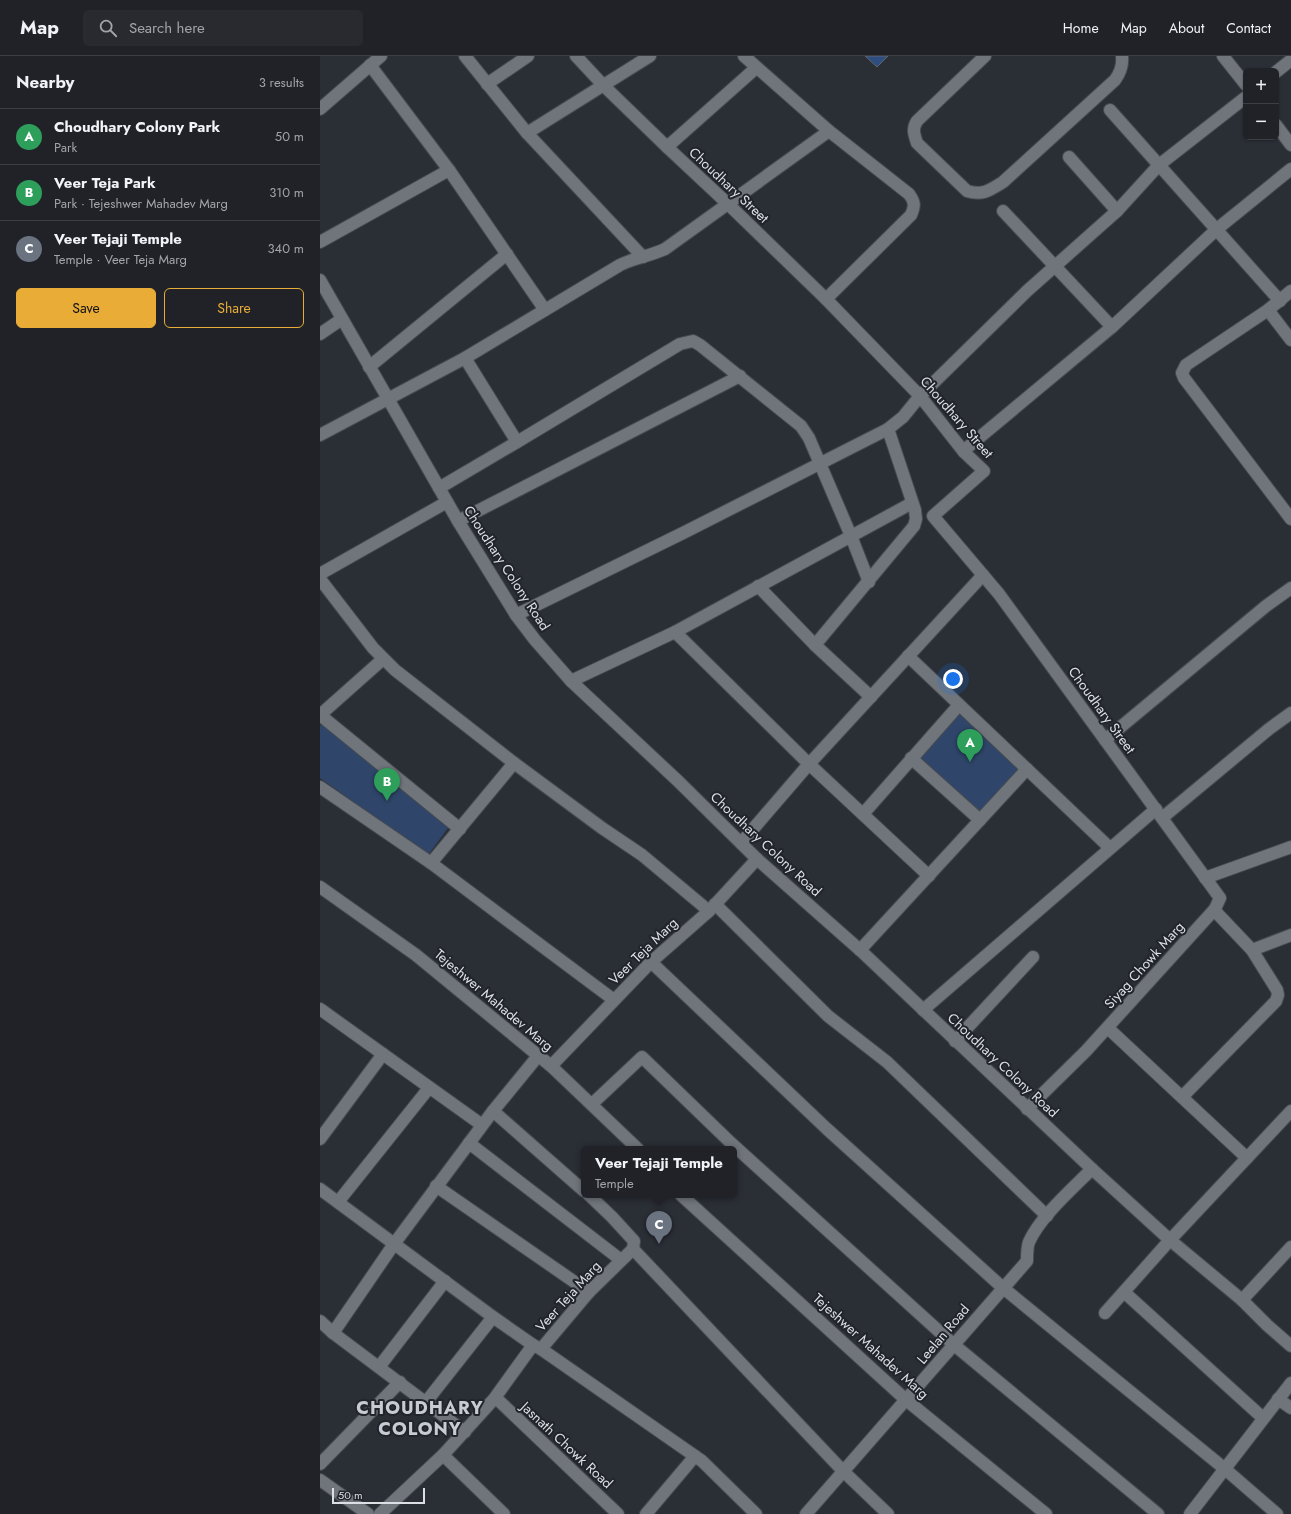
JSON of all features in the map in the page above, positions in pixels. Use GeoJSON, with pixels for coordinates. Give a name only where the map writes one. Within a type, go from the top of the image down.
{"type":"FeatureCollection","features":[{"type":"Feature","properties":{"kind":"street"},"geometry":{"type":"LineString","coordinates":[[320,109],[381,56]]}},
{"type":"Feature","properties":{"kind":"street"},"geometry":{"type":"LineString","coordinates":[[466,56],[527,133],[643,257]]}},
{"type":"Feature","properties":{"kind":"street"},"geometry":{"type":"LineString","coordinates":[[487,84],[528,56]]}},
{"type":"Feature","properties":{"kind":"street","name":"Choudhary Street"},"geometry":{"type":"LineString","coordinates":[[576,56],[667,147],[826,299],[920,396],[964,452],[984,471],[932,516],[1003,600],[1220,898],[1214,911]]}},
{"type":"Feature","properties":{"kind":"street"},"geometry":{"type":"LineString","coordinates":[[527,133],[603,84],[650,56]]}},
{"type":"Feature","properties":{"kind":"street"},"geometry":{"type":"LineString","coordinates":[[744,56],[829,131],[909,194],[914,201],[914,208],[911,215],[826,299]]}},
{"type":"Feature","properties":{"kind":"street"},"geometry":{"type":"LineString","coordinates":[[985,56],[917,121],[913,127],[918,143],[967,191],[976,193],[992,189],[1003,182],[1115,80],[1121,72],[1123,61],[1122,56]]}},
{"type":"Feature","properties":{"kind":"street"},"geometry":{"type":"LineString","coordinates":[[1223,56],[1243,81]]}},
{"type":"Feature","properties":{"kind":"street"},"geometry":{"type":"LineString","coordinates":[[1279,70],[1291,60]]}},
{"type":"Feature","properties":{"kind":"street"},"geometry":{"type":"LineString","coordinates":[[370,65],[448,170],[545,310]]}},
{"type":"Feature","properties":{"kind":"street"},"geometry":{"type":"LineString","coordinates":[[667,147],[756,68]]}},
{"type":"Feature","properties":{"kind":"street"},"geometry":{"type":"LineString","coordinates":[[516,615],[683,533],[888,429],[903,417],[920,396],[1027,291],[1117,211],[1159,165],[1243,99]]}},
{"type":"Feature","properties":{"kind":"street"},"geometry":{"type":"LineString","coordinates":[[1110,110],[1280,301]]}},
{"type":"Feature","properties":{"kind":"street"},"geometry":{"type":"LineString","coordinates":[[1279,129],[1291,145]]}},
{"type":"Feature","properties":{"kind":"street"},"geometry":{"type":"LineString","coordinates":[[320,435],[465,358],[620,265],[630,260],[665,249],[829,131]]}},
{"type":"Feature","properties":{"kind":"street"},"geometry":{"type":"LineString","coordinates":[[1068,157],[1117,211]]}},
{"type":"Feature","properties":{"kind":"street"},"geometry":{"type":"LineString","coordinates":[[964,452],[968,447],[1112,327],[1217,229],[1291,169]]}},
{"type":"Feature","properties":{"kind":"street"},"geometry":{"type":"LineString","coordinates":[[320,242],[448,170]]}},
{"type":"Feature","properties":{"kind":"street"},"geometry":{"type":"LineString","coordinates":[[1003,211],[1112,327]]}},
{"type":"Feature","properties":{"kind":"street"},"geometry":{"type":"LineString","coordinates":[[369,366],[507,254]]}},
{"type":"Feature","properties":{"kind":"street","name":"Choudhary Colony Road"},"geometry":{"type":"LineString","coordinates":[[320,280],[458,522],[516,615],[534,640],[571,681],[678,781],[757,859],[860,950],[1027,1109],[1170,1240],[1242,1300],[1291,1346]]}},
{"type":"Feature","properties":{"kind":"street"},"geometry":{"type":"LineString","coordinates":[[1291,291],[1268,310],[1186,365],[1182,373],[1184,378],[1291,519]]}},
{"type":"Feature","properties":{"kind":"street"},"geometry":{"type":"LineString","coordinates":[[1268,310],[1291,340]]}},
{"type":"Feature","properties":{"kind":"street"},"geometry":{"type":"LineString","coordinates":[[320,334],[342,319]]}},
{"type":"Feature","properties":{"kind":"street"},"geometry":{"type":"LineString","coordinates":[[439,488],[680,344],[694,342],[740,376],[801,426],[809,438],[869,582]]}},
{"type":"Feature","properties":{"kind":"street"},"geometry":{"type":"LineString","coordinates":[[465,358],[517,442]]}},
{"type":"Feature","properties":{"kind":"street"},"geometry":{"type":"LineString","coordinates":[[458,522],[740,376]]}},
{"type":"Feature","properties":{"kind":"street"},"geometry":{"type":"LineString","coordinates":[[815,645],[869,582],[914,526],[916,519],[912,503],[888,429]]}},
{"type":"Feature","properties":{"kind":"street"},"geometry":{"type":"LineString","coordinates":[[320,574],[447,502]]}},
{"type":"Feature","properties":{"kind":"street"},"geometry":{"type":"LineString","coordinates":[[571,681],[675,632],[912,503]]}},
{"type":"Feature","properties":{"kind":"street"},"geometry":{"type":"LineString","coordinates":[[741,843],[809,764],[983,575]]}},
{"type":"Feature","properties":{"kind":"street"},"geometry":{"type":"LineString","coordinates":[[320,579],[373,648],[395,670],[514,763],[712,907],[828,1016],[887,1062],[1047,1216]]}},
{"type":"Feature","properties":{"kind":"street"},"geometry":{"type":"LineString","coordinates":[[758,586],[815,645],[871,697]]}},
{"type":"Feature","properties":{"kind":"street"},"geometry":{"type":"LineString","coordinates":[[1105,740],[1260,610],[1291,588]]}},
{"type":"Feature","properties":{"kind":"street"},"geometry":{"type":"LineString","coordinates":[[675,632],[809,764],[929,876]]}},
{"type":"Feature","properties":{"kind":"street"},"geometry":{"type":"LineString","coordinates":[[908,656],[1110,848]]}},
{"type":"Feature","properties":{"kind":"street"},"geometry":{"type":"LineString","coordinates":[[383,659],[320,715],[460,829]]}},
{"type":"Feature","properties":{"kind":"street"},"geometry":{"type":"LineString","coordinates":[[863,814],[959,705]]}},
{"type":"Feature","properties":{"kind":"street"},"geometry":{"type":"LineString","coordinates":[[923,1010],[1110,848],[1159,814],[1291,713]]}},
{"type":"Feature","properties":{"kind":"street"},"geometry":{"type":"LineString","coordinates":[[912,758],[980,820]]}},
{"type":"Feature","properties":{"kind":"street"},"geometry":{"type":"LineString","coordinates":[[431,863],[514,763]]}},
{"type":"Feature","properties":{"kind":"street"},"geometry":{"type":"LineString","coordinates":[[860,950],[1027,769]]}},
{"type":"Feature","properties":{"kind":"street"},"geometry":{"type":"LineString","coordinates":[[320,788],[431,863],[614,1000]]}},
{"type":"Feature","properties":{"kind":"street"},"geometry":{"type":"LineString","coordinates":[[1205,878],[1291,847]]}},
{"type":"Feature","properties":{"kind":"street","name":"Veer Teja Marg"},"geometry":{"type":"LineString","coordinates":[[551,1066],[651,962],[712,907],[757,859]]}},
{"type":"Feature","properties":{"kind":"street","name":"Tejeshwer Mahadev Marg"},"geometry":{"type":"LineString","coordinates":[[320,887],[416,955],[551,1066],[635,1146]]}},
{"type":"Feature","properties":{"kind":"street"},"geometry":{"type":"LineString","coordinates":[[1182,1097],[1276,1000],[1278,995],[1277,990],[1252,950],[1214,911]]}},
{"type":"Feature","properties":{"kind":"street","name":"Siyag Chowk Marg"},"geometry":{"type":"LineString","coordinates":[[1027,1109],[1086,1051],[1214,911]]}},
{"type":"Feature","properties":{"kind":"street"},"geometry":{"type":"LineString","coordinates":[[1252,950],[1290,937]]}},
{"type":"Feature","properties":{"kind":"street"},"geometry":{"type":"LineString","coordinates":[[955,1041],[1033,957]]}},
{"type":"Feature","properties":{"kind":"street"},"geometry":{"type":"LineString","coordinates":[[651,962],[828,1129],[1002,1287],[1225,1469],[1277,1514]]}},
{"type":"Feature","properties":{"kind":"street"},"geometry":{"type":"LineString","coordinates":[[322,1014],[383,1054],[482,1125]]}},
{"type":"Feature","properties":{"kind":"street"},"geometry":{"type":"LineString","coordinates":[[1110,1030],[1246,1158]]}},
{"type":"Feature","properties":{"kind":"street"},"geometry":{"type":"LineString","coordinates":[[320,1138],[383,1054]]}},
{"type":"Feature","properties":{"kind":"street"},"geometry":{"type":"LineString","coordinates":[[333,1333],[436,1186],[482,1125],[538,1056]]}},
{"type":"Feature","properties":{"kind":"street"},"geometry":{"type":"LineString","coordinates":[[592,1104],[642,1057],[734,1146]]}},
{"type":"Feature","properties":{"kind":"street"},"geometry":{"type":"LineString","coordinates":[[338,1202],[429,1088]]}},
{"type":"Feature","properties":{"kind":"street"},"geometry":{"type":"LineString","coordinates":[[493,1111],[581,1188]]}},
{"type":"Feature","properties":{"kind":"street"},"geometry":{"type":"LineString","coordinates":[[1105,1314],[1170,1240],[1291,1111]]}},
{"type":"Feature","properties":{"kind":"street"},"geometry":{"type":"LineString","coordinates":[[469,1143],[621,1260]]}},
{"type":"Feature","properties":{"kind":"street"},"geometry":{"type":"LineString","coordinates":[[737,1148],[953,1344],[1158,1514]]}},
{"type":"Feature","properties":{"kind":"street","name":"Leelan Road"},"geometry":{"type":"LineString","coordinates":[[806,1514],[1002,1287],[1027,1261],[1028,1244],[1047,1216],[1092,1169]]}},
{"type":"Feature","properties":{"kind":"street"},"geometry":{"type":"LineString","coordinates":[[436,1186],[589,1292]]}},
{"type":"Feature","properties":{"kind":"street"},"geometry":{"type":"LineString","coordinates":[[320,1189],[493,1317],[702,1461],[756,1514]]}},
{"type":"Feature","properties":{"kind":"street"},"geometry":{"type":"LineString","coordinates":[[592,1198],[628,1233],[634,1242],[633,1249],[843,1471],[888,1514]]}},
{"type":"Feature","properties":{"kind":"street","name":"Tejeshwer Mahadev Marg"},"geometry":{"type":"LineString","coordinates":[[684,1198],[906,1400],[1046,1514]]}},
{"type":"Feature","properties":{"kind":"street"},"geometry":{"type":"LineString","coordinates":[[1242,1300],[1291,1247]]}},
{"type":"Feature","properties":{"kind":"street","name":"Veer Teja Marg"},"geometry":{"type":"LineString","coordinates":[[387,1512],[496,1398],[537,1347],[589,1292],[633,1249]]}},
{"type":"Feature","properties":{"kind":"street"},"geometry":{"type":"LineString","coordinates":[[379,1366],[444,1281]]}},
{"type":"Feature","properties":{"kind":"street"},"geometry":{"type":"LineString","coordinates":[[1124,1292],[1262,1418]]}},
{"type":"Feature","properties":{"kind":"street"},"geometry":{"type":"LineString","coordinates":[[426,1402],[493,1317]]}},
{"type":"Feature","properties":{"kind":"street"},"geometry":{"type":"LineString","coordinates":[[320,1321],[333,1333],[465,1432]]}},
{"type":"Feature","properties":{"kind":"street"},"geometry":{"type":"LineString","coordinates":[[320,1464],[400,1382]]}},
{"type":"Feature","properties":{"kind":"street"},"geometry":{"type":"LineString","coordinates":[[1190,1514],[1262,1418],[1291,1383]]}},
{"type":"Feature","properties":{"kind":"street","name":"Jasnath Chowk Road"},"geometry":{"type":"LineString","coordinates":[[496,1398],[618,1514]]}},
{"type":"Feature","properties":{"kind":"street"},"geometry":{"type":"LineString","coordinates":[[1278,1399],[1291,1408]]}},
{"type":"Feature","properties":{"kind":"street"},"geometry":{"type":"LineString","coordinates":[[443,1455],[504,1514]]}},
{"type":"Feature","properties":{"kind":"street"},"geometry":{"type":"LineString","coordinates":[[646,1514],[695,1456]]}},
{"type":"Feature","properties":{"kind":"street"},"geometry":{"type":"LineString","coordinates":[[320,1480],[368,1514]]}},
{"type":"Feature","properties":{"kind":"shaded area"},"geometry":{"type":"Polygon","coordinates":[[[958,712],[1021,768],[979,816],[919,757],[958,712]]]}},
{"type":"Feature","properties":{"kind":"shaded area"},"geometry":{"type":"Polygon","coordinates":[[[322,724],[451,824],[428,855],[320,778],[320,726],[322,724]]]}},
{"type":"Feature","properties":{"kind":"building"},"geometry":{"type":"Polygon","coordinates":[[[865,56],[888,56],[877,67],[865,56]]]}},
{"type":"Feature","properties":{"kind":"place","name":"Choudhary Colony Park"},"geometry":{"type":"Point","coordinates":[970,762]}},
{"type":"Feature","properties":{"kind":"place","name":"Veer Teja Park"},"geometry":{"type":"Point","coordinates":[387,801]}},
{"type":"Feature","properties":{"kind":"place","name":"Veer Tejaji Temple"},"geometry":{"type":"Point","coordinates":[659,1244]}},
{"type":"Feature","properties":{"kind":"district","name":"CHOUDHARY COLONY"},"geometry":{"type":"Point","coordinates":[420,1418]}}]}
